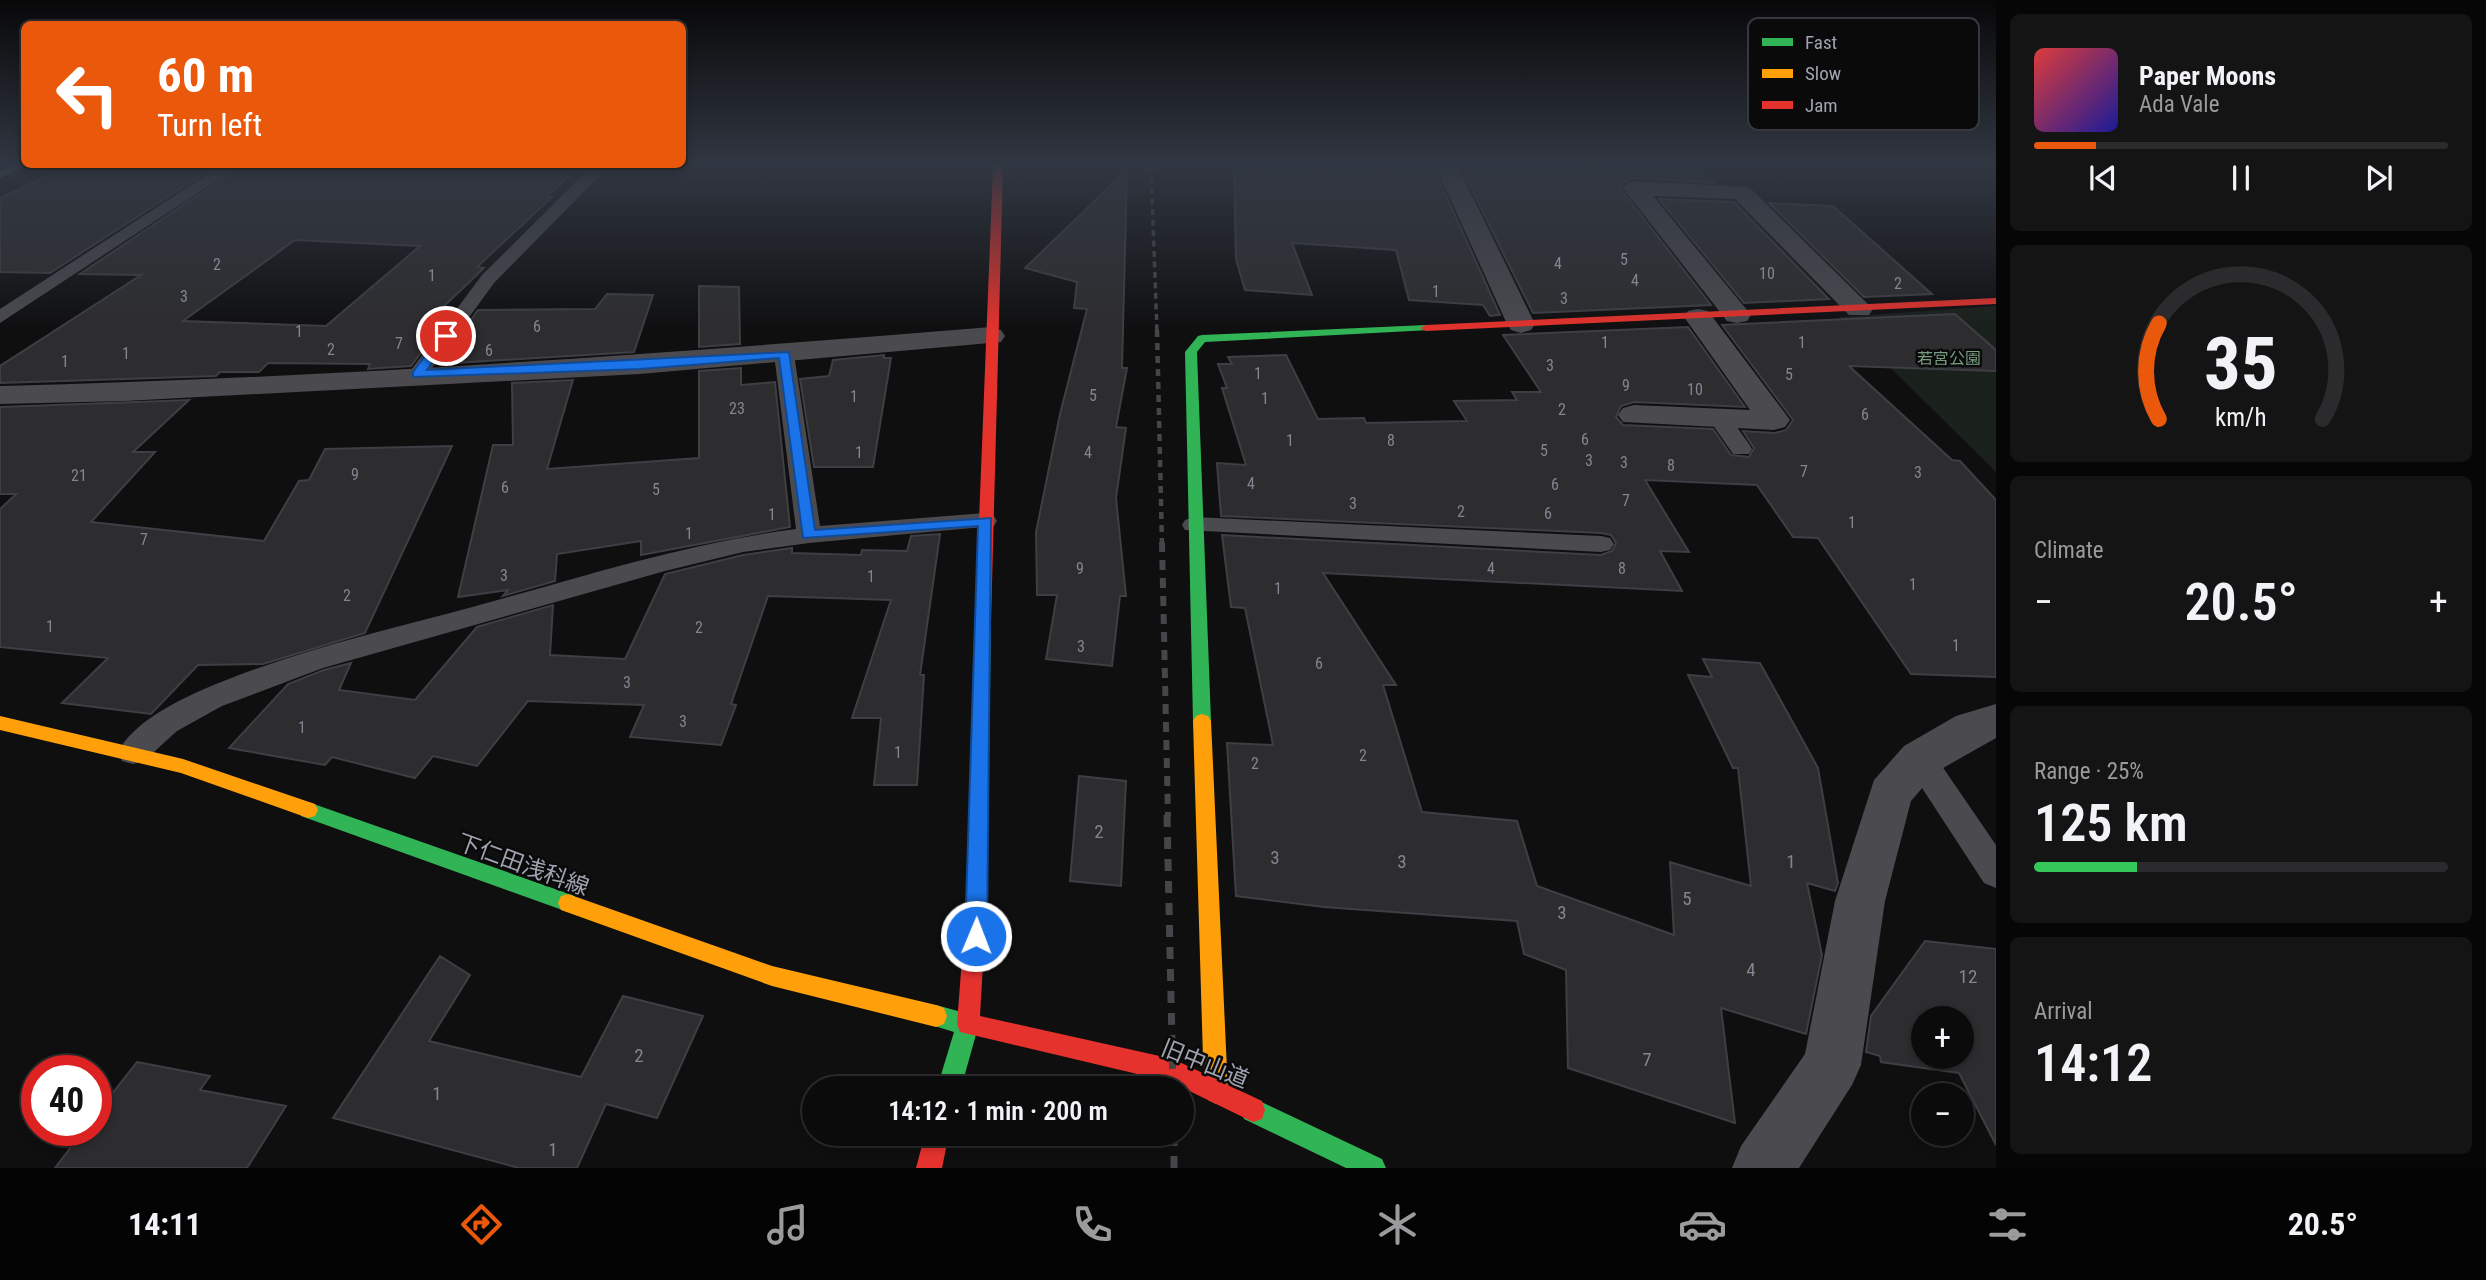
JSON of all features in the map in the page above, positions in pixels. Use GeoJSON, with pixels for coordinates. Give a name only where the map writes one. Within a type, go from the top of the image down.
{"type":"FeatureCollection","features":[{"type":"Feature","properties":{"kind":"street"},"geometry":{"type":"LineString","coordinates":[[953,1076],[968,1024],[976,936],[985,521],[996,222]]}},
{"type":"Feature","properties":{"kind":"street"},"geometry":{"type":"LineString","coordinates":[[1473,222],[1521,324]]}},
{"type":"Feature","properties":{"kind":"street"},"geometry":{"type":"LineString","coordinates":[[1662,222],[1737,315]]}},
{"type":"Feature","properties":{"kind":"street"},"geometry":{"type":"LineString","coordinates":[[1771,222],[1859,309]]}},
{"type":"Feature","properties":{"kind":"street"},"geometry":{"type":"LineString","coordinates":[[1216,1092],[1194,525],[1192,352],[1202,340],[1996,301]]}},
{"type":"Feature","properties":{"kind":"street"},"geometry":{"type":"LineString","coordinates":[[1634,415],[1774,420],[1698,317]]}},
{"type":"Feature","properties":{"kind":"street"},"geometry":{"type":"LineString","coordinates":[[0,395],[124,392],[418,374],[640,365],[991,336]]}},
{"type":"Feature","properties":{"kind":"street"},"geometry":{"type":"LineString","coordinates":[[1763,1168],[1832,1065],[1860,901],[1890,793],[1920,759],[1972,728],[1996,721]]}},
{"type":"Feature","properties":{"kind":"street","name":"下仁田浅科線"},"geometry":{"type":"LineString","coordinates":[[0,723],[133,752],[183,766],[772,976],[968,1024]]}},
{"type":"Feature","properties":{"kind":"street","name":"旧中山道"},"geometry":{"type":"LineString","coordinates":[[968,1024],[1173,1071],[1373,1168]]}},
{"type":"Feature","properties":{"kind":"street"},"geometry":{"type":"LineString","coordinates":[[929,1168],[934,1146]]}},
{"type":"Feature","properties":{"kind":"lane"},"geometry":{"type":"LineString","coordinates":[[0,317],[146,222]]}},
{"type":"Feature","properties":{"kind":"lane"},"geometry":{"type":"LineString","coordinates":[[418,374],[488,279],[545,222]]}},
{"type":"Feature","properties":{"kind":"lane"},"geometry":{"type":"LineString","coordinates":[[784,354],[808,535]]}},
{"type":"Feature","properties":{"kind":"lane"},"geometry":{"type":"LineString","coordinates":[[1718,418],[1741,449]]}},
{"type":"Feature","properties":{"kind":"lane"},"geometry":{"type":"LineString","coordinates":[[133,752],[166,723],[212,698],[315,660],[662,562],[743,544],[808,535],[985,521]]}},
{"type":"Feature","properties":{"kind":"lane"},"geometry":{"type":"LineString","coordinates":[[1194,525],[1601,544]]}},
{"type":"Feature","properties":{"kind":"lane"},"geometry":{"type":"LineString","coordinates":[[1920,759],[1996,873]]}},
{"type":"Feature","properties":{"kind":"green space","name":"若宮公園"},"geometry":{"type":"Polygon","coordinates":[[[1996,306],[1996,472],[1839,317],[1996,306]]]}},
{"type":"Feature","properties":{"kind":"building"},"geometry":{"type":"Polygon","coordinates":[[[0,222],[130,222],[50,273],[0,272],[0,222]]]}},
{"type":"Feature","properties":{"kind":"building"},"geometry":{"type":"Polygon","coordinates":[[[158,222],[526,222],[477,267],[484,268],[440,310],[453,310],[411,366],[368,369],[370,364],[268,363],[259,372],[220,372],[216,376],[0,383],[0,366],[141,275],[80,274],[158,222]],[[295,240],[183,321],[326,326],[420,246],[295,240]]]}},
{"type":"Feature","properties":{"kind":"building"},"geometry":{"type":"Polygon","coordinates":[[[1073,222],[1126,222],[1122,368],[1127,368],[1116,427],[1126,428],[1116,498],[1126,596],[1120,596],[1112,666],[1046,659],[1057,595],[1037,595],[1036,532],[1060,414],[1087,309],[1074,308],[1077,282],[1025,268],[1073,222]]]}},
{"type":"Feature","properties":{"kind":"building"},"geometry":{"type":"Polygon","coordinates":[[[1235,222],[1458,222],[1500,315],[1490,316],[1483,305],[1409,300],[1396,250],[1292,243],[1312,295],[1245,290],[1236,259],[1235,222]]]}},
{"type":"Feature","properties":{"kind":"building"},"geometry":{"type":"Polygon","coordinates":[[[1488,222],[1646,222],[1711,305],[1533,313],[1488,222]]]}},
{"type":"Feature","properties":{"kind":"building"},"geometry":{"type":"Polygon","coordinates":[[[1677,222],[1753,222],[1829,299],[1744,303],[1677,222]]]}},
{"type":"Feature","properties":{"kind":"building"},"geometry":{"type":"Polygon","coordinates":[[[1788,222],[1850,222],[1932,294],[1864,297],[1788,222]]]}},
{"type":"Feature","properties":{"kind":"building"},"geometry":{"type":"Polygon","coordinates":[[[699,286],[739,287],[740,344],[699,347],[699,286]]]}},
{"type":"Feature","properties":{"kind":"building"},"geometry":{"type":"Polygon","coordinates":[[[607,294],[653,295],[634,352],[438,364],[478,310],[595,309],[607,294]]]}},
{"type":"Feature","properties":{"kind":"building"},"geometry":{"type":"Polygon","coordinates":[[[1955,314],[1996,350],[1996,371],[1849,366],[1952,460],[1960,461],[1996,500],[1996,677],[1911,674],[1818,538],[1793,537],[1757,485],[1645,480],[1689,552],[1660,551],[1682,591],[1323,573],[1396,685],[1383,685],[1422,812],[1517,821],[1537,886],[1674,935],[1670,862],[1751,886],[1738,768],[1733,768],[1688,675],[1712,677],[1703,659],[1760,663],[1818,768],[1838,883],[1835,891],[1807,883],[1822,955],[1806,1034],[1721,1008],[1735,1123],[1568,1068],[1566,970],[1524,954],[1517,921],[1324,907],[1236,896],[1227,743],[1273,745],[1245,608],[1231,607],[1222,535],[1601,555],[1612,551],[1616,543],[1611,535],[1601,533],[1221,516],[1217,463],[1246,465],[1222,388],[1227,388],[1218,364],[1232,364],[1228,357],[1286,355],[1318,419],[1364,418],[1366,423],[1467,421],[1454,401],[1517,400],[1512,392],[1541,392],[1503,335],[1688,327],[1745,407],[1634,402],[1621,406],[1616,417],[1623,425],[1713,429],[1731,455],[1749,457],[1754,448],[1743,431],[1775,433],[1786,430],[1793,420],[1722,325],[1955,314]]]}},
{"type":"Feature","properties":{"kind":"building"},"geometry":{"type":"Polygon","coordinates":[[[884,355],[884,358],[891,358],[873,467],[814,467],[800,379],[829,376],[833,360],[884,355]]]}},
{"type":"Feature","properties":{"kind":"building"},"geometry":{"type":"Polygon","coordinates":[[[741,368],[741,385],[775,382],[790,527],[641,555],[641,541],[557,554],[555,581],[503,596],[508,590],[458,597],[493,445],[513,445],[512,383],[573,380],[547,469],[699,458],[699,371],[741,368]]]}},
{"type":"Feature","properties":{"kind":"building"},"geometry":{"type":"Polygon","coordinates":[[[189,400],[133,452],[155,452],[91,522],[264,541],[299,481],[309,480],[325,449],[452,446],[365,633],[263,664],[198,665],[151,714],[62,703],[108,658],[0,647],[0,509],[16,494],[0,494],[0,407],[189,400]]]}},
{"type":"Feature","properties":{"kind":"building"},"geometry":{"type":"Polygon","coordinates":[[[940,534],[920,675],[924,675],[917,785],[874,785],[881,718],[852,718],[891,600],[768,596],[731,704],[736,705],[721,745],[630,737],[644,705],[528,701],[477,766],[433,756],[415,778],[332,757],[325,765],[229,748],[288,684],[324,670],[351,663],[339,690],[415,700],[477,627],[553,605],[550,655],[625,659],[665,574],[743,555],[792,548],[792,553],[861,555],[862,550],[907,551],[911,536],[940,534]]]}},
{"type":"Feature","properties":{"kind":"building"},"geometry":{"type":"Polygon","coordinates":[[[1079,776],[1126,781],[1121,886],[1070,881],[1079,776]]]}},
{"type":"Feature","properties":{"kind":"building"},"geometry":{"type":"Polygon","coordinates":[[[1925,941],[1996,949],[1996,1145],[1974,1102],[1974,1083],[1964,1083],[1959,1073],[1931,1069],[1974,1069],[1974,1006],[1911,1006],[1911,1066],[1881,1062],[1880,1056],[1866,1052],[1871,1016],[1925,941]]]}},
{"type":"Feature","properties":{"kind":"building"},"geometry":{"type":"Polygon","coordinates":[[[440,956],[470,975],[429,1041],[581,1077],[623,996],[703,1016],[657,1118],[606,1104],[577,1168],[519,1168],[333,1118],[440,956]]]}},
{"type":"Feature","properties":{"kind":"building"},"geometry":{"type":"Polygon","coordinates":[[[137,1062],[210,1076],[200,1090],[286,1106],[247,1168],[55,1168],[72,1146],[112,1146],[112,1094],[137,1062]]]}},
{"type":"Feature","properties":{"kind":"railway"},"geometry":{"type":"LineString","coordinates":[[1153,222],[1157,332]]}},
{"type":"Feature","properties":{"kind":"railway"},"geometry":{"type":"LineString","coordinates":[[1157,330],[1162,544]]}},
{"type":"Feature","properties":{"kind":"railway"},"geometry":{"type":"LineString","coordinates":[[1162,542],[1168,817]]}},
{"type":"Feature","properties":{"kind":"railway"},"geometry":{"type":"LineString","coordinates":[[1167,815],[1173,1076]]}},
{"type":"Feature","properties":{"kind":"railway"},"geometry":{"type":"LineString","coordinates":[[1174,1146],[1174,1168]]}},
{"type":"Feature","properties":{"kind":"traffic: fast"},"geometry":{"type":"LineString","coordinates":[[1202,721],[1191,352],[1202,339],[1426,328]]}},
{"type":"Feature","properties":{"kind":"traffic: fast"},"geometry":{"type":"LineString","coordinates":[[977,893],[983,622]]}},
{"type":"Feature","properties":{"kind":"traffic: fast"},"geometry":{"type":"LineString","coordinates":[[308,810],[568,903]]}},
{"type":"Feature","properties":{"kind":"traffic: fast"},"geometry":{"type":"LineString","coordinates":[[936,1016],[968,1024],[953,1076]]}},
{"type":"Feature","properties":{"kind":"traffic: fast"},"geometry":{"type":"LineString","coordinates":[[1253,1110],[1373,1168]]}},
{"type":"Feature","properties":{"kind":"traffic: slow"},"geometry":{"type":"LineString","coordinates":[[1202,721],[1216,1092]]}},
{"type":"Feature","properties":{"kind":"traffic: slow"},"geometry":{"type":"LineString","coordinates":[[0,723],[183,766],[308,810]]}},
{"type":"Feature","properties":{"kind":"traffic: slow"},"geometry":{"type":"LineString","coordinates":[[568,903],[772,976],[936,1016]]}},
{"type":"Feature","properties":{"kind":"traffic: jam"},"geometry":{"type":"LineString","coordinates":[[983,622],[996,222]]}},
{"type":"Feature","properties":{"kind":"traffic: jam"},"geometry":{"type":"LineString","coordinates":[[1426,328],[1996,301]]}},
{"type":"Feature","properties":{"kind":"traffic: jam"},"geometry":{"type":"LineString","coordinates":[[977,893],[968,1024],[1173,1071],[1253,1110]]}},
{"type":"Feature","properties":{"kind":"traffic: jam"},"geometry":{"type":"LineString","coordinates":[[929,1168],[934,1146]]}},
{"type":"Feature","properties":{"kind":"route"},"geometry":{"type":"LineString","coordinates":[[446,336],[418,374],[640,365],[784,354],[808,535],[985,521],[976,936]]}}]}
